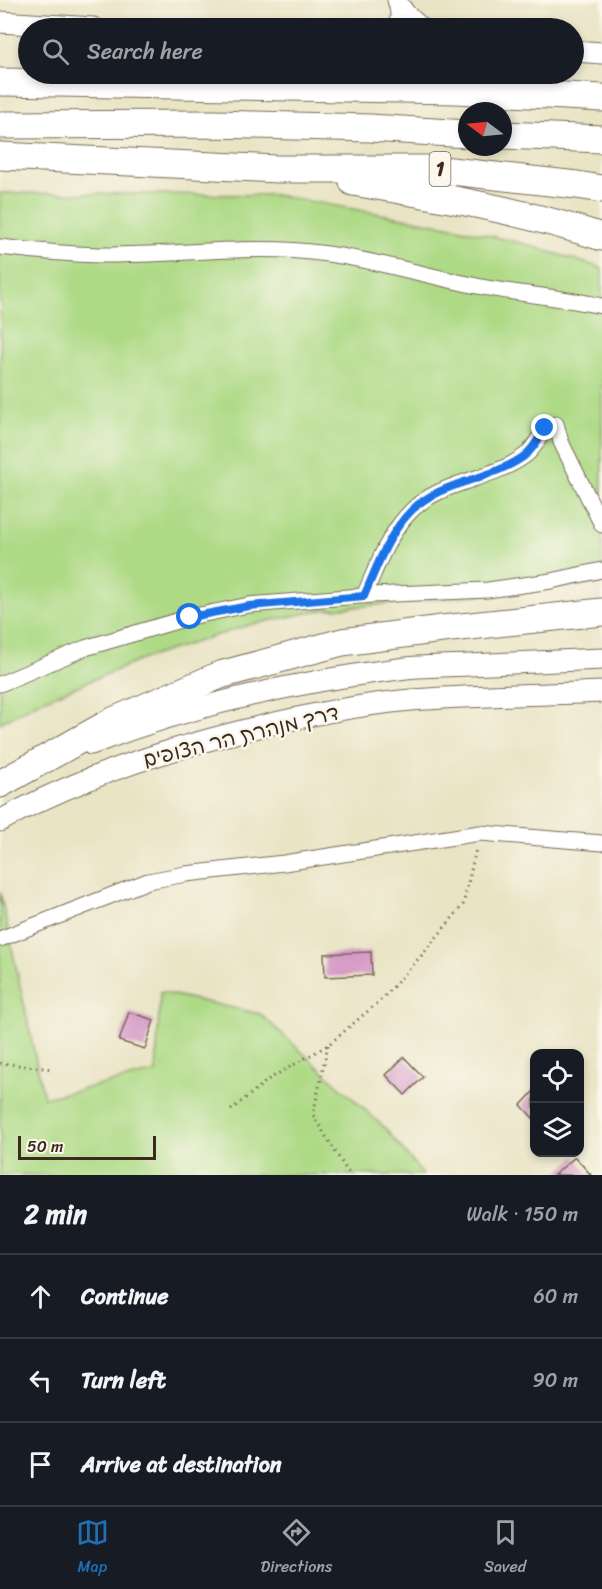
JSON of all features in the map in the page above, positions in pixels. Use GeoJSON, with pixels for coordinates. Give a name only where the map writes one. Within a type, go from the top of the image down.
{"type":"FeatureCollection","features":[{"type":"Feature","properties":{"kind":"highway"},"geometry":{"type":"LineString","coordinates":[[0,82],[18,82]]}},
{"type":"Feature","properties":{"kind":"highway"},"geometry":{"type":"LineString","coordinates":[[114,84],[456,90],[602,98]]}},
{"type":"Feature","properties":{"kind":"highway"},"geometry":{"type":"LineString","coordinates":[[0,125],[215,124],[370,128],[458,133]]}},
{"type":"Feature","properties":{"kind":"highway"},"geometry":{"type":"LineString","coordinates":[[512,135],[602,139]]}},
{"type":"Feature","properties":{"kind":"highway","name":"1"},"geometry":{"type":"LineString","coordinates":[[0,156],[278,169],[433,169],[602,189]]}},
{"type":"Feature","properties":{"kind":"highway"},"geometry":{"type":"LineString","coordinates":[[278,169],[471,202],[529,215],[602,237]]}},
{"type":"Feature","properties":{"kind":"highway"},"geometry":{"type":"LineString","coordinates":[[0,784],[113,721],[220,675],[342,642],[602,612]]}},
{"type":"Feature","properties":{"kind":"main road"},"geometry":{"type":"LineString","coordinates":[[0,22],[18,23]]}},
{"type":"Feature","properties":{"kind":"main road"},"geometry":{"type":"LineString","coordinates":[[584,52],[602,53]]}},
{"type":"Feature","properties":{"kind":"main road","name":"דרך מנהרת הר הצופים"},"geometry":{"type":"LineString","coordinates":[[0,784],[69,752],[152,722],[294,685],[408,668],[602,659]]}},
{"type":"Feature","properties":{"kind":"main road","name":"דרך מנהרת הר הצופים"},"geometry":{"type":"LineString","coordinates":[[0,821],[82,782],[130,764],[204,741],[300,717],[411,700],[602,692]]}},
{"type":"Feature","properties":{"kind":"street"},"geometry":{"type":"LineString","coordinates":[[397,0],[398,18]]}},
{"type":"Feature","properties":{"kind":"street"},"geometry":{"type":"LineString","coordinates":[[397,0],[413,18]]}},
{"type":"Feature","properties":{"kind":"street"},"geometry":{"type":"LineString","coordinates":[[0,247],[100,255],[250,248],[301,251],[372,260],[411,272],[480,286],[602,306]]}},
{"type":"Feature","properties":{"kind":"street"},"geometry":{"type":"LineString","coordinates":[[364,596],[392,534],[411,510],[432,495],[505,467],[524,457],[536,444],[545,428],[556,424],[561,442],[602,525]]}},
{"type":"Feature","properties":{"kind":"street"},"geometry":{"type":"LineString","coordinates":[[0,684],[86,648],[190,617],[249,606],[364,596],[488,590],[551,581],[602,570]]}},
{"type":"Feature","properties":{"kind":"street"},"geometry":{"type":"LineString","coordinates":[[0,939],[148,881],[186,874],[480,833],[602,843]]}},
{"type":"Feature","properties":{"kind":"path"},"geometry":{"type":"LineString","coordinates":[[231,1110],[269,1079],[328,1045],[381,1000],[422,955],[463,905],[480,833]]}},
{"type":"Feature","properties":{"kind":"path"},"geometry":{"type":"LineString","coordinates":[[328,1045],[314,1115],[347,1171],[353,1175]]}},
{"type":"Feature","properties":{"kind":"path"},"geometry":{"type":"LineString","coordinates":[[0,1063],[53,1069]]}},
{"type":"Feature","properties":{"kind":"green space"},"geometry":{"type":"Polygon","coordinates":[[[0,193],[275,195],[453,227],[521,243],[602,268],[602,583],[322,610],[249,625],[146,658],[36,703],[0,723],[0,193]]]}},
{"type":"Feature","properties":{"kind":"green space"},"geometry":{"type":"Polygon","coordinates":[[[0,892],[44,1098],[156,1072],[160,992],[260,1014],[385,1128],[423,1175],[0,1175],[0,892]]]}},
{"type":"Feature","properties":{"kind":"building"},"geometry":{"type":"Polygon","coordinates":[[[371,952],[372,975],[325,977],[324,954],[371,952]]]}},
{"type":"Feature","properties":{"kind":"building"},"geometry":{"type":"Polygon","coordinates":[[[129,1012],[154,1020],[145,1049],[119,1041],[129,1012]]]}},
{"type":"Feature","properties":{"kind":"building"},"geometry":{"type":"Polygon","coordinates":[[[404,1057],[423,1077],[405,1095],[386,1075],[404,1057]]]}},
{"type":"Feature","properties":{"kind":"building"},"geometry":{"type":"Polygon","coordinates":[[[530,1095],[530,1115],[521,1105],[530,1095]]]}},
{"type":"Feature","properties":{"kind":"building"},"geometry":{"type":"Polygon","coordinates":[[[575,1157],[591,1175],[554,1175],[575,1157]]]}},
{"type":"Feature","properties":{"kind":"route"},"geometry":{"type":"LineString","coordinates":[[190,617],[249,606],[364,596],[392,534],[411,510],[432,495],[505,467],[524,457],[536,444],[545,428]]}}]}
